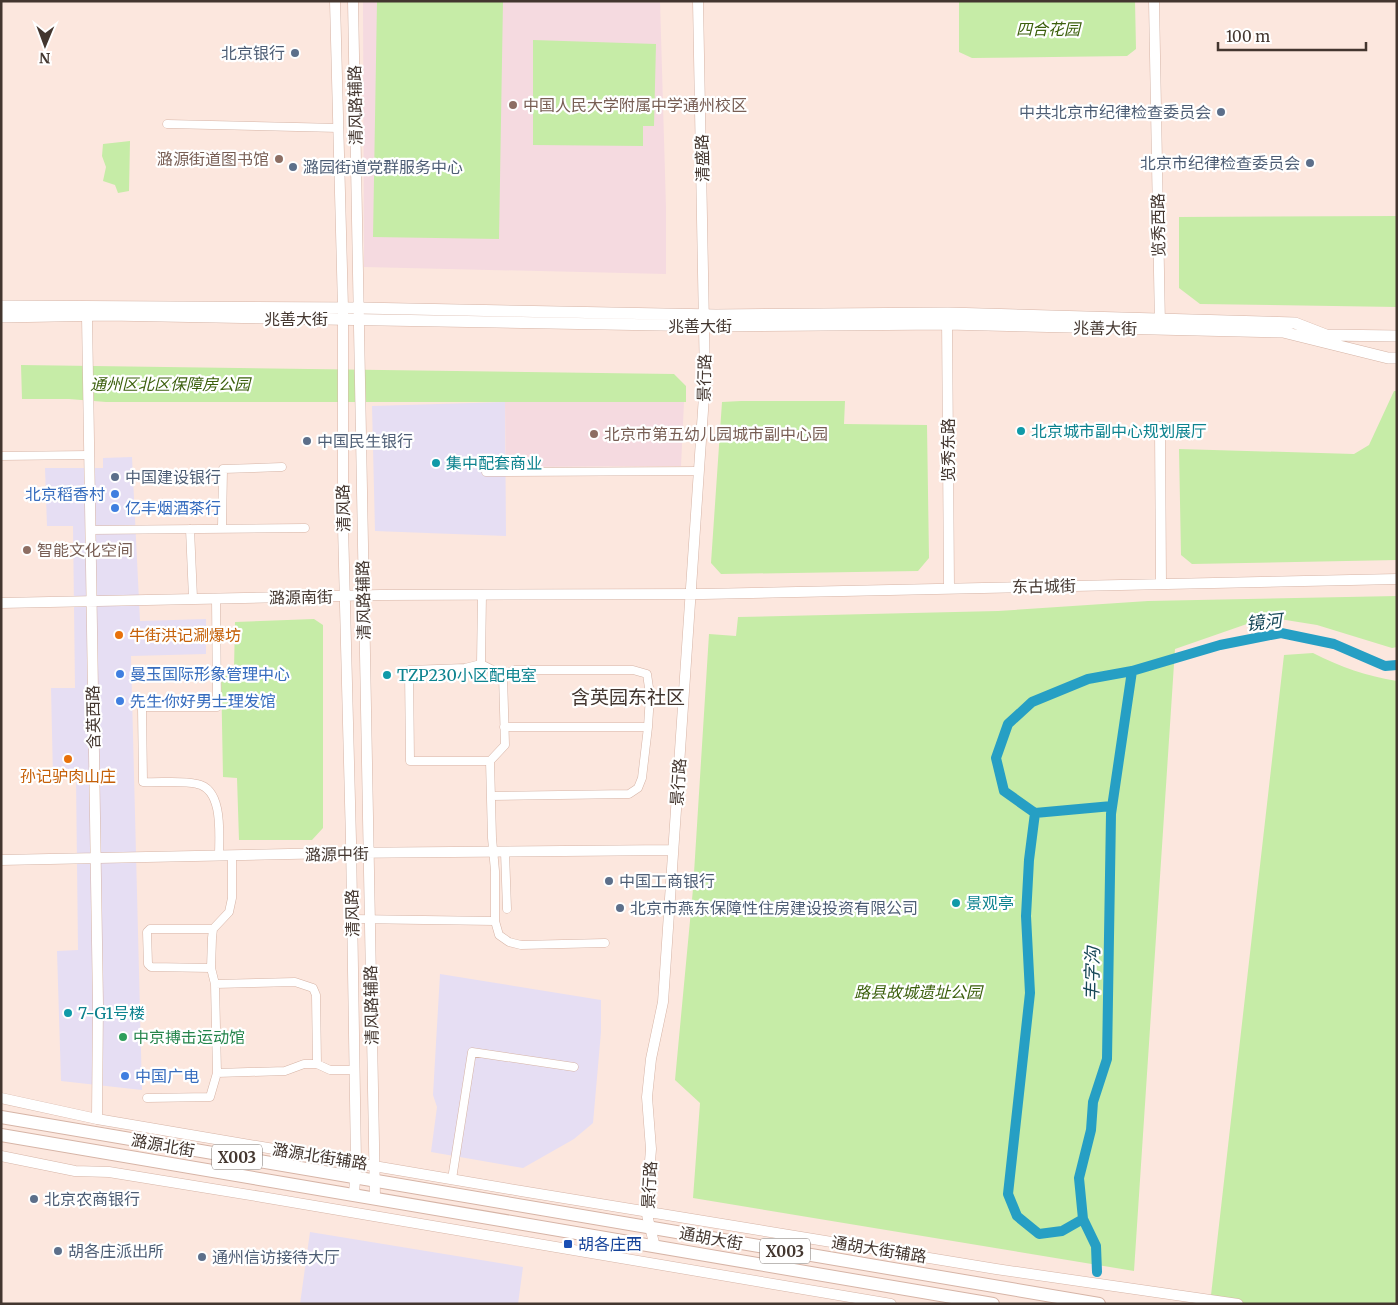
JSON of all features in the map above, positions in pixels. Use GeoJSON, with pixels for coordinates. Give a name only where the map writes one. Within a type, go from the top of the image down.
{"type":"FeatureCollection","features":[{"type":"Feature","properties":{"kind":"main road","name":"兆善大街"},"geometry":{"type":"LineString","coordinates":[[1,306],[703,320],[947,318],[1160,324],[1295,323],[1326,335],[1397,336]]}},
{"type":"Feature","properties":{"kind":"main road","name":"兆善大街"},"geometry":{"type":"LineString","coordinates":[[1,317],[343,313]]}},
{"type":"Feature","properties":{"kind":"main road","name":"兆善大街"},"geometry":{"type":"LineString","coordinates":[[1160,324],[1283,332],[1388,358],[1397,358]]}},
{"type":"Feature","properties":{"kind":"main road","name":"潞源北街"},"geometry":{"type":"LineString","coordinates":[[1,1117],[472,1198]]}},
{"type":"Feature","properties":{"kind":"main road","name":"潞源北街"},"geometry":{"type":"LineString","coordinates":[[1,1135],[469,1214]]}},
{"type":"Feature","properties":{"kind":"main road","name":"通胡大街"},"geometry":{"type":"LineString","coordinates":[[472,1198],[1099,1304]]}},
{"type":"Feature","properties":{"kind":"main road","name":"通胡大街"},"geometry":{"type":"LineString","coordinates":[[469,1214],[993,1304]]}},
{"type":"Feature","properties":{"kind":"street","name":"清风路"},"geometry":{"type":"LineString","coordinates":[[335,1],[343,313],[343,526],[355,1070],[356,1178],[354,1195]]}},
{"type":"Feature","properties":{"kind":"street","name":"清风路辅路"},"geometry":{"type":"LineString","coordinates":[[353,1],[375,1198]]}},
{"type":"Feature","properties":{"kind":"street","name":"清盛路"},"geometry":{"type":"LineString","coordinates":[[698,1],[702,142],[703,320]]}},
{"type":"Feature","properties":{"kind":"street","name":"览秀西路"},"geometry":{"type":"LineString","coordinates":[[1154,1],[1160,324]]}},
{"type":"Feature","properties":{"kind":"street"},"geometry":{"type":"LineString","coordinates":[[167,124],[339,128]]}},
{"type":"Feature","properties":{"kind":"street","name":"含英西路"},"geometry":{"type":"LineString","coordinates":[[87,316],[98,1004],[97,1118]]}},
{"type":"Feature","properties":{"kind":"street","name":"览秀东路"},"geometry":{"type":"LineString","coordinates":[[947,318],[948,588]]}},
{"type":"Feature","properties":{"kind":"street","name":"景行路"},"geometry":{"type":"LineString","coordinates":[[655,1247],[646,1211],[651,1150],[648,1097],[651,1059],[663,1002],[705,381],[703,320]]}},
{"type":"Feature","properties":{"kind":"street"},"geometry":{"type":"LineString","coordinates":[[1160,427],[1161,584]]}},
{"type":"Feature","properties":{"kind":"street"},"geometry":{"type":"LineString","coordinates":[[1,456],[89,455]]}},
{"type":"Feature","properties":{"kind":"street"},"geometry":{"type":"LineString","coordinates":[[222,528],[223,469],[282,466]]}},
{"type":"Feature","properties":{"kind":"street"},"geometry":{"type":"LineString","coordinates":[[486,472],[699,471]]}},
{"type":"Feature","properties":{"kind":"street"},"geometry":{"type":"LineString","coordinates":[[90,530],[305,528]]}},
{"type":"Feature","properties":{"kind":"street"},"geometry":{"type":"LineString","coordinates":[[190,529],[193,598]]}},
{"type":"Feature","properties":{"kind":"street","name":"东古城街"},"geometry":{"type":"LineString","coordinates":[[690,594],[1397,579]]}},
{"type":"Feature","properties":{"kind":"street"},"geometry":{"type":"LineString","coordinates":[[481,664],[482,594]]}},
{"type":"Feature","properties":{"kind":"street","name":"潞源南街"},"geometry":{"type":"LineString","coordinates":[[1,603],[363,595],[690,594]]}},
{"type":"Feature","properties":{"kind":"street"},"geometry":{"type":"LineString","coordinates":[[216,598],[217,707],[142,708],[143,782],[199,784],[208,790],[216,799],[220,856]]}},
{"type":"Feature","properties":{"kind":"street"},"geometry":{"type":"LineString","coordinates":[[490,761],[410,761],[409,670],[465,668],[481,664],[503,675]]}},
{"type":"Feature","properties":{"kind":"street"},"geometry":{"type":"LineString","coordinates":[[491,796],[629,794],[638,788],[642,778],[648,727],[650,695],[647,674],[633,670],[514,670],[503,675]]}},
{"type":"Feature","properties":{"kind":"street"},"geometry":{"type":"LineString","coordinates":[[503,675],[504,745],[490,761],[495,871],[495,921],[499,935],[509,942],[520,945],[605,943]]}},
{"type":"Feature","properties":{"kind":"street"},"geometry":{"type":"LineString","coordinates":[[504,727],[648,727]]}},
{"type":"Feature","properties":{"kind":"street","name":"潞源中街"},"geometry":{"type":"LineString","coordinates":[[1,860],[351,853],[673,850]]}},
{"type":"Feature","properties":{"kind":"street"},"geometry":{"type":"LineString","coordinates":[[505,852],[507,909]]}},
{"type":"Feature","properties":{"kind":"street"},"geometry":{"type":"LineString","coordinates":[[147,1098],[210,1097],[218,1072],[216,984],[211,968],[213,929],[229,912],[232,898],[232,855]]}},
{"type":"Feature","properties":{"kind":"street"},"geometry":{"type":"LineString","coordinates":[[352,920],[495,921]]}},
{"type":"Feature","properties":{"kind":"street"},"geometry":{"type":"LineString","coordinates":[[211,968],[151,967],[148,964],[147,932],[150,929],[213,929]]}},
{"type":"Feature","properties":{"kind":"street"},"geometry":{"type":"LineString","coordinates":[[216,984],[295,982],[306,984],[313,988],[316,995],[317,1064]]}},
{"type":"Feature","properties":{"kind":"street"},"geometry":{"type":"LineString","coordinates":[[452,1179],[472,1052],[574,1068]]}},
{"type":"Feature","properties":{"kind":"street"},"geometry":{"type":"LineString","coordinates":[[218,1072],[285,1071],[304,1064],[317,1064],[330,1070],[355,1070]]}},
{"type":"Feature","properties":{"kind":"street","name":"潞源北街辅路"},"geometry":{"type":"LineString","coordinates":[[1,1098],[97,1118],[521,1191]]}},
{"type":"Feature","properties":{"kind":"street"},"geometry":{"type":"LineString","coordinates":[[1,1156],[75,1171],[110,1172],[891,1304]]}},
{"type":"Feature","properties":{"kind":"street","name":"通胡大街辅路"},"geometry":{"type":"LineString","coordinates":[[521,1191],[1035,1275],[1238,1304]]}},
{"type":"Feature","properties":{"kind":"shaded area","name":"中国人民大学附属中学通州校区"},"geometry":{"type":"Polygon","coordinates":[[[363,1],[660,1],[666,274],[364,267],[363,1]]]}},
{"type":"Feature","properties":{"kind":"shaded area"},"geometry":{"type":"Polygon","coordinates":[[[505,402],[506,536],[375,531],[372,406],[505,402]]]}},
{"type":"Feature","properties":{"kind":"shaded area","name":"北京市第五幼儿园城市副中心园"},"geometry":{"type":"Polygon","coordinates":[[[505,402],[684,402],[681,466],[506,467],[505,402]]]}},
{"type":"Feature","properties":{"kind":"shaded area"},"geometry":{"type":"Polygon","coordinates":[[[132,457],[140,621],[206,619],[206,654],[131,656],[142,1090],[61,1081],[57,951],[78,950],[76,777],[53,777],[51,688],[75,688],[73,526],[47,526],[45,468],[103,468],[103,458],[132,457]]]}},
{"type":"Feature","properties":{"kind":"shaded area"},"geometry":{"type":"Polygon","coordinates":[[[440,974],[601,1000],[601,1032],[593,1123],[574,1139],[523,1168],[431,1152],[437,1107],[433,1095],[440,974]]]}},
{"type":"Feature","properties":{"kind":"shaded area"},"geometry":{"type":"Polygon","coordinates":[[[310,1232],[523,1267],[518,1304],[300,1304],[310,1232]]]}},
{"type":"Feature","properties":{"kind":"green space"},"geometry":{"type":"Polygon","coordinates":[[[377,1],[503,1],[499,239],[373,237],[377,1]]]}},
{"type":"Feature","properties":{"kind":"green space","name":"四合花园"},"geometry":{"type":"Polygon","coordinates":[[[959,1],[1135,1],[1136,49],[1127,56],[972,58],[959,52],[959,1]]]}},
{"type":"Feature","properties":{"kind":"green space"},"geometry":{"type":"Polygon","coordinates":[[[533,40],[656,44],[654,126],[643,126],[643,146],[533,145],[533,40]]]}},
{"type":"Feature","properties":{"kind":"green space"},"geometry":{"type":"Polygon","coordinates":[[[130,141],[129,191],[118,193],[115,185],[103,181],[106,167],[102,156],[103,144],[130,141]]]}},
{"type":"Feature","properties":{"kind":"green space"},"geometry":{"type":"Polygon","coordinates":[[[1397,216],[1397,307],[1200,304],[1179,288],[1179,217],[1397,216]]]}},
{"type":"Feature","properties":{"kind":"green space","name":"通州区北区保障房公园"},"geometry":{"type":"Polygon","coordinates":[[[21,365],[674,374],[686,386],[686,402],[106,402],[69,399],[22,399],[21,365]]]}},
{"type":"Feature","properties":{"kind":"green space"},"geometry":{"type":"Polygon","coordinates":[[[1394,391],[1397,391],[1397,560],[1192,564],[1181,555],[1179,449],[1354,454],[1369,445],[1394,391]]]}},
{"type":"Feature","properties":{"kind":"green space"},"geometry":{"type":"Polygon","coordinates":[[[845,401],[844,424],[927,425],[929,558],[918,571],[721,574],[711,563],[722,402],[845,401]]]}},
{"type":"Feature","properties":{"kind":"green space","name":"路县故城遗址公园"},"geometry":{"type":"Polygon","coordinates":[[[1397,596],[1397,647],[1392,648],[1317,625],[1267,617],[1175,649],[1134,1271],[693,1198],[700,1103],[675,1080],[693,889],[709,634],[736,636],[738,617],[998,611],[1148,601],[1397,596]]]}},
{"type":"Feature","properties":{"kind":"green space"},"geometry":{"type":"Polygon","coordinates":[[[314,619],[323,625],[323,828],[312,840],[239,840],[237,778],[223,777],[221,670],[234,669],[235,622],[314,619]]]}},
{"type":"Feature","properties":{"kind":"green space"},"geometry":{"type":"Polygon","coordinates":[[[1313,653],[1333,663],[1354,670],[1397,681],[1397,1304],[1210,1304],[1284,655],[1313,653]]]}},
{"type":"Feature","properties":{"kind":"waterway","name":"镜河"},"geometry":{"type":"LineString","coordinates":[[1035,813],[1004,791],[996,758],[1008,724],[1032,702],[1088,679],[1132,671],[1220,645],[1281,633],[1334,644],[1385,666],[1397,665]]}},
{"type":"Feature","properties":{"kind":"waterway","name":"丰字沟"},"geometry":{"type":"LineString","coordinates":[[1097,1272],[1096,1246],[1083,1219],[1079,1178],[1091,1130],[1093,1102],[1107,1059],[1111,814],[1132,671]]}},
{"type":"Feature","properties":{"kind":"waterway"},"geometry":{"type":"LineString","coordinates":[[1083,1219],[1062,1231],[1039,1234],[1017,1216],[1008,1194],[1030,993],[1026,916],[1029,860],[1035,813],[1112,806]]}},
{"type":"Feature","properties":{"kind":"place","name":"北京银行"},"geometry":{"type":"Point","coordinates":[295,53]}},
{"type":"Feature","properties":{"kind":"place","name":"中国人民大学附属中学通州校区"},"geometry":{"type":"Point","coordinates":[513,105]}},
{"type":"Feature","properties":{"kind":"place","name":"中共北京市纪律检查委员会"},"geometry":{"type":"Point","coordinates":[1221,112]}},
{"type":"Feature","properties":{"kind":"place","name":"潞源街道图书馆"},"geometry":{"type":"Point","coordinates":[279,159]}},
{"type":"Feature","properties":{"kind":"place","name":"北京市纪律检查委员会"},"geometry":{"type":"Point","coordinates":[1310,163]}},
{"type":"Feature","properties":{"kind":"place","name":"潞园街道党群服务中心"},"geometry":{"type":"Point","coordinates":[293,167]}},
{"type":"Feature","properties":{"kind":"place","name":"北京城市副中心规划展厅"},"geometry":{"type":"Point","coordinates":[1021,431]}},
{"type":"Feature","properties":{"kind":"place","name":"北京市第五幼儿园城市副中心园"},"geometry":{"type":"Point","coordinates":[594,434]}},
{"type":"Feature","properties":{"kind":"place","name":"中国民生银行"},"geometry":{"type":"Point","coordinates":[307,441]}},
{"type":"Feature","properties":{"kind":"place","name":"集中配套商业"},"geometry":{"type":"Point","coordinates":[436,463]}},
{"type":"Feature","properties":{"kind":"place","name":"中国建设银行"},"geometry":{"type":"Point","coordinates":[115,477]}},
{"type":"Feature","properties":{"kind":"place","name":"北京稻香村"},"geometry":{"type":"Point","coordinates":[115,494]}},
{"type":"Feature","properties":{"kind":"place","name":"亿丰烟酒茶行"},"geometry":{"type":"Point","coordinates":[115,508]}},
{"type":"Feature","properties":{"kind":"place","name":"智能文化空间"},"geometry":{"type":"Point","coordinates":[27,550]}},
{"type":"Feature","properties":{"kind":"place","name":"牛街洪记涮爆坊"},"geometry":{"type":"Point","coordinates":[119,635]}},
{"type":"Feature","properties":{"kind":"place","name":"曼玉国际形象管理中心"},"geometry":{"type":"Point","coordinates":[120,674]}},
{"type":"Feature","properties":{"kind":"place","name":"TZP230小区配电室"},"geometry":{"type":"Point","coordinates":[387,675]}},
{"type":"Feature","properties":{"kind":"place","name":"先生·你好男士理发馆"},"geometry":{"type":"Point","coordinates":[120,701]}},
{"type":"Feature","properties":{"kind":"place","name":"孙记驴肉山庄"},"geometry":{"type":"Point","coordinates":[68,759]}},
{"type":"Feature","properties":{"kind":"place","name":"中国工商银行"},"geometry":{"type":"Point","coordinates":[609,881]}},
{"type":"Feature","properties":{"kind":"place","name":"景观亭"},"geometry":{"type":"Point","coordinates":[956,903]}},
{"type":"Feature","properties":{"kind":"place","name":"北京市燕东保障性住房建设投资有限公司"},"geometry":{"type":"Point","coordinates":[620,908]}},
{"type":"Feature","properties":{"kind":"place","name":"7-G1号楼"},"geometry":{"type":"Point","coordinates":[68,1013]}},
{"type":"Feature","properties":{"kind":"place","name":"中京搏击运动馆"},"geometry":{"type":"Point","coordinates":[123,1037]}},
{"type":"Feature","properties":{"kind":"place","name":"中国广电"},"geometry":{"type":"Point","coordinates":[125,1076]}},
{"type":"Feature","properties":{"kind":"place","name":"北京农商银行"},"geometry":{"type":"Point","coordinates":[34,1199]}},
{"type":"Feature","properties":{"kind":"place","name":"胡各庄西"},"geometry":{"type":"Point","coordinates":[568,1244]}},
{"type":"Feature","properties":{"kind":"place","name":"胡各庄派出所"},"geometry":{"type":"Point","coordinates":[58,1251]}},
{"type":"Feature","properties":{"kind":"place","name":"通州信访接待大厅"},"geometry":{"type":"Point","coordinates":[202,1257]}},
{"type":"Feature","properties":{"kind":"district","name":"含英园东社区"},"geometry":{"type":"Point","coordinates":[628,697]}}]}
